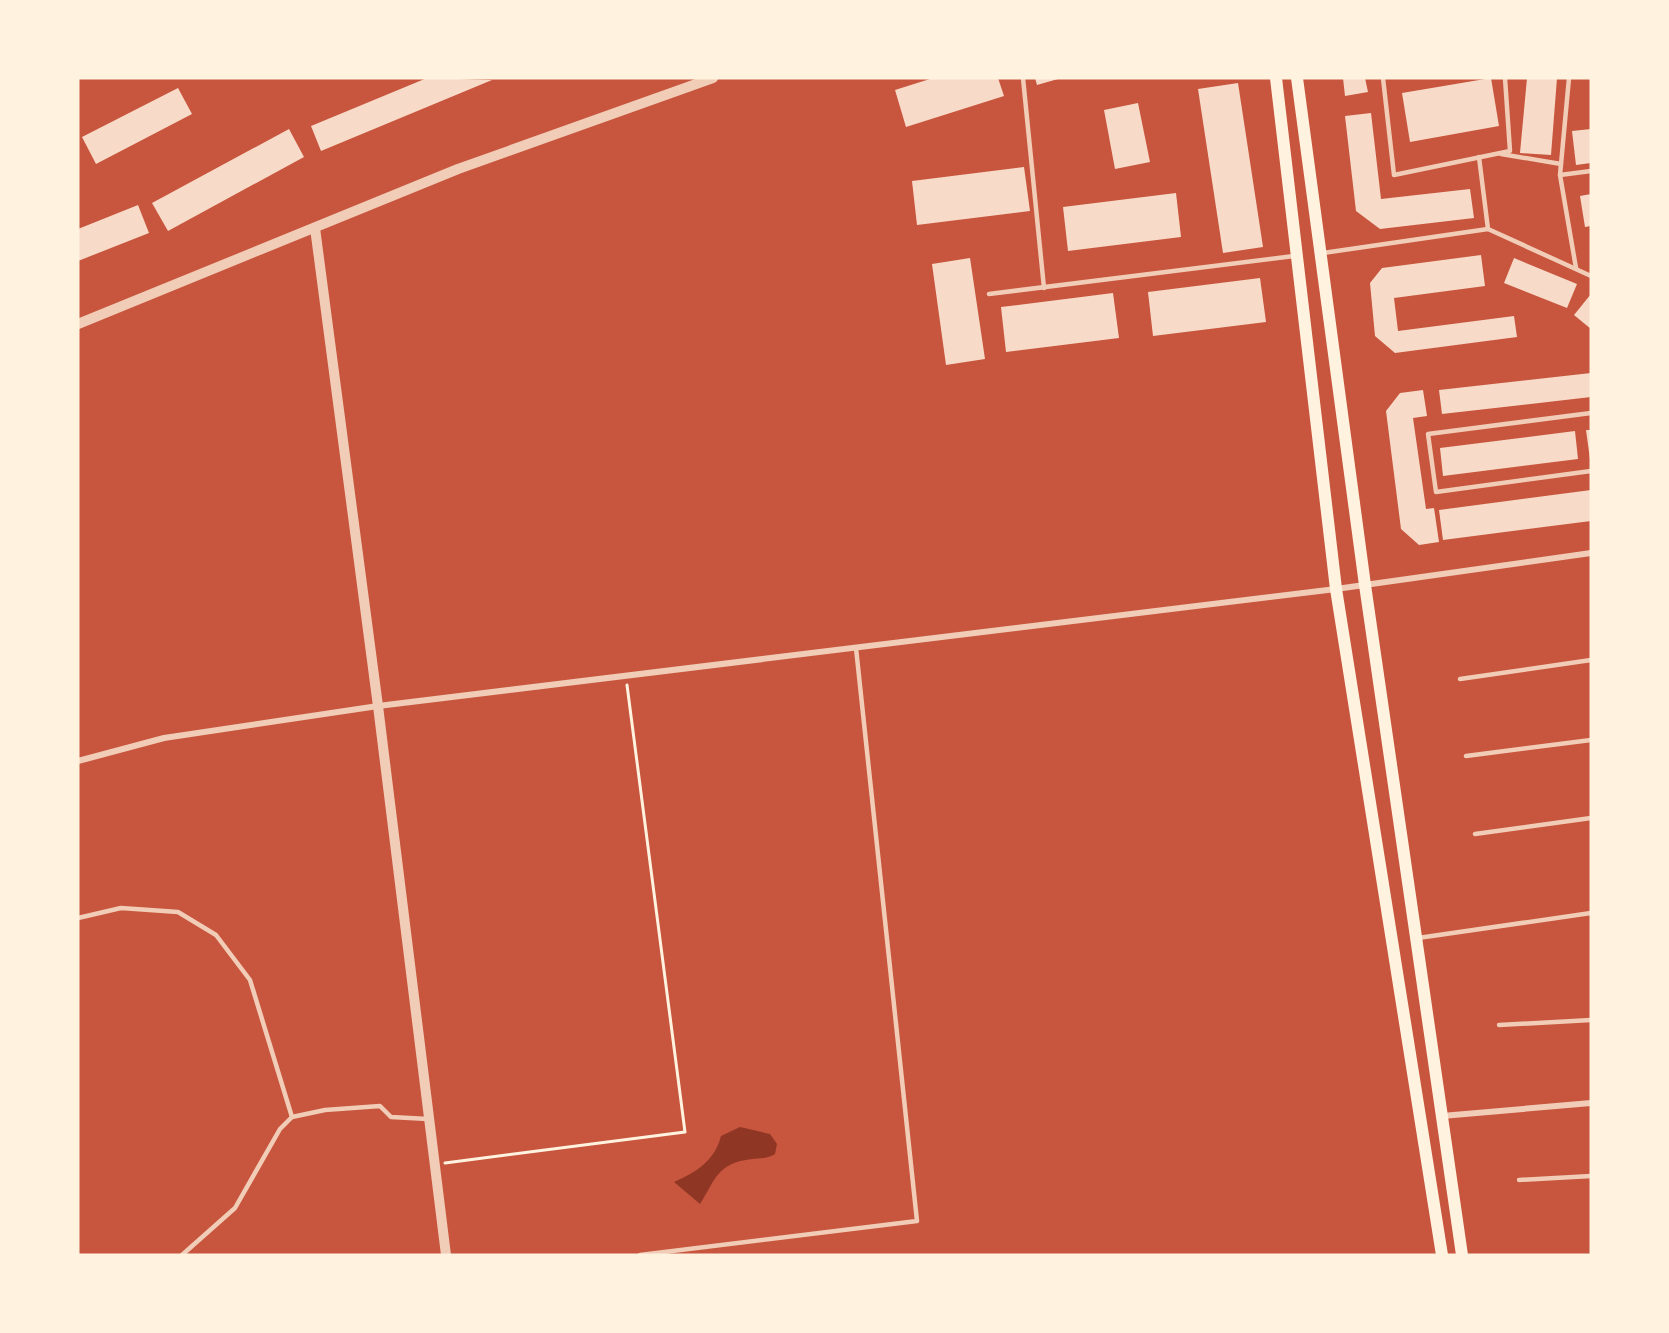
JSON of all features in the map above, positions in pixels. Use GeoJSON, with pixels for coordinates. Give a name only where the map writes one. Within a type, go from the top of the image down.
{"type":"FeatureCollection","features":[{"type":"Feature","properties":{"kind":"main road"},"geometry":{"type":"LineString","coordinates":[[1276,78],[1336,589],[1442,1255]]}},
{"type":"Feature","properties":{"kind":"main road"},"geometry":{"type":"LineString","coordinates":[[1297,78],[1365,585],[1462,1255]]}},
{"type":"Feature","properties":{"kind":"street"},"geometry":{"type":"LineString","coordinates":[[78,324],[458,169],[713,78]]}},
{"type":"Feature","properties":{"kind":"street"},"geometry":{"type":"LineString","coordinates":[[315,228],[378,706],[446,1255]]}},
{"type":"Feature","properties":{"kind":"street"},"geometry":{"type":"LineString","coordinates":[[78,761],[164,738],[378,706],[1336,589],[1591,553]]}},
{"type":"Feature","properties":{"kind":"street"},"geometry":{"type":"LineString","coordinates":[[1441,1116],[1591,1103]]}},
{"type":"Feature","properties":{"kind":"lane"},"geometry":{"type":"LineString","coordinates":[[1023,78],[1044,288]]}},
{"type":"Feature","properties":{"kind":"lane"},"geometry":{"type":"LineString","coordinates":[[1383,78],[1394,175],[1510,151],[1505,78]]}},
{"type":"Feature","properties":{"kind":"lane"},"geometry":{"type":"LineString","coordinates":[[1569,78],[1560,175],[1576,268]]}},
{"type":"Feature","properties":{"kind":"lane"},"geometry":{"type":"LineString","coordinates":[[1499,153],[1561,164]]}},
{"type":"Feature","properties":{"kind":"lane"},"geometry":{"type":"LineString","coordinates":[[1479,157],[1488,229]]}},
{"type":"Feature","properties":{"kind":"lane"},"geometry":{"type":"LineString","coordinates":[[1560,175],[1591,171]]}},
{"type":"Feature","properties":{"kind":"lane"},"geometry":{"type":"LineString","coordinates":[[1320,254],[1488,229],[1591,276]]}},
{"type":"Feature","properties":{"kind":"lane"},"geometry":{"type":"LineString","coordinates":[[989,294],[1297,256]]}},
{"type":"Feature","properties":{"kind":"lane"},"geometry":{"type":"LineString","coordinates":[[1591,413],[1428,434],[1436,492],[1591,471]]}},
{"type":"Feature","properties":{"kind":"lane"},"geometry":{"type":"LineString","coordinates":[[640,1255],[917,1221],[856,648]]}},
{"type":"Feature","properties":{"kind":"lane"},"geometry":{"type":"LineString","coordinates":[[1460,679],[1591,660]]}},
{"type":"Feature","properties":{"kind":"lane"},"geometry":{"type":"LineString","coordinates":[[1466,756],[1591,740]]}},
{"type":"Feature","properties":{"kind":"lane"},"geometry":{"type":"LineString","coordinates":[[1475,834],[1591,818]]}},
{"type":"Feature","properties":{"kind":"lane"},"geometry":{"type":"LineString","coordinates":[[78,918],[121,908],[178,912],[216,935],[250,980],[292,1117]]}},
{"type":"Feature","properties":{"kind":"lane"},"geometry":{"type":"LineString","coordinates":[[1415,938],[1591,914]]}},
{"type":"Feature","properties":{"kind":"lane"},"geometry":{"type":"LineString","coordinates":[[1499,1025],[1591,1020]]}},
{"type":"Feature","properties":{"kind":"lane"},"geometry":{"type":"LineString","coordinates":[[182,1255],[235,1208],[280,1129],[292,1117],[325,1110],[380,1106],[391,1117],[429,1119]]}},
{"type":"Feature","properties":{"kind":"lane"},"geometry":{"type":"LineString","coordinates":[[1519,1180],[1591,1176]]}},
{"type":"Feature","properties":{"kind":"path"},"geometry":{"type":"LineString","coordinates":[[435,1164],[685,1132],[626,676]]}},
{"type":"Feature","properties":{"kind":"shaded area"},"geometry":{"type":"Polygon","coordinates":[[[740,1127],[770,1134],[777,1144],[775,1154],[766,1158],[740,1161],[724,1168],[700,1204],[674,1182],[704,1164],[714,1152],[721,1136],[740,1127]]]}},
{"type":"Feature","properties":{"kind":"building"},"geometry":{"type":"Polygon","coordinates":[[[427,78],[492,80],[321,151],[311,126],[427,78]]]}},
{"type":"Feature","properties":{"kind":"building"},"geometry":{"type":"Polygon","coordinates":[[[933,78],[998,78],[1004,96],[906,127],[895,90],[933,78]]]}},
{"type":"Feature","properties":{"kind":"building"},"geometry":{"type":"Polygon","coordinates":[[[1035,78],[1058,78],[1058,79],[1037,85],[1035,78]]]}},
{"type":"Feature","properties":{"kind":"building"},"geometry":{"type":"Polygon","coordinates":[[[1343,78],[1365,78],[1368,92],[1345,96],[1343,78]]]}},
{"type":"Feature","properties":{"kind":"building"},"geometry":{"type":"Polygon","coordinates":[[[1491,78],[1499,126],[1410,142],[1402,93],[1491,78]]]}},
{"type":"Feature","properties":{"kind":"building"},"geometry":{"type":"Polygon","coordinates":[[[1527,78],[1557,78],[1551,155],[1520,153],[1527,78]]]}},
{"type":"Feature","properties":{"kind":"building"},"geometry":{"type":"Polygon","coordinates":[[[1238,83],[1263,247],[1223,253],[1198,89],[1238,83]]]}},
{"type":"Feature","properties":{"kind":"building"},"geometry":{"type":"Polygon","coordinates":[[[178,88],[192,114],[96,164],[82,137],[178,88]]]}},
{"type":"Feature","properties":{"kind":"building"},"geometry":{"type":"Polygon","coordinates":[[[1138,103],[1150,162],[1115,169],[1104,110],[1138,103]]]}},
{"type":"Feature","properties":{"kind":"building"},"geometry":{"type":"Polygon","coordinates":[[[1371,113],[1381,199],[1470,189],[1474,218],[1380,229],[1356,211],[1345,116],[1371,113]]]}},
{"type":"Feature","properties":{"kind":"building"},"geometry":{"type":"Polygon","coordinates":[[[289,129],[304,157],[168,231],[152,203],[289,129]]]}},
{"type":"Feature","properties":{"kind":"building"},"geometry":{"type":"Polygon","coordinates":[[[1591,129],[1591,163],[1576,165],[1572,131],[1591,129]]]}},
{"type":"Feature","properties":{"kind":"building"},"geometry":{"type":"Polygon","coordinates":[[[1024,167],[1030,211],[917,225],[912,181],[1024,167]]]}},
{"type":"Feature","properties":{"kind":"building"},"geometry":{"type":"Polygon","coordinates":[[[1176,193],[1181,237],[1068,251],[1063,207],[1176,193]]]}},
{"type":"Feature","properties":{"kind":"building"},"geometry":{"type":"Polygon","coordinates":[[[1591,194],[1591,226],[1585,227],[1580,196],[1591,194]]]}},
{"type":"Feature","properties":{"kind":"building"},"geometry":{"type":"Polygon","coordinates":[[[138,205],[149,233],[78,261],[78,229],[138,205]]]}},
{"type":"Feature","properties":{"kind":"building"},"geometry":{"type":"Polygon","coordinates":[[[1481,255],[1485,286],[1394,298],[1398,331],[1514,316],[1517,337],[1395,353],[1375,336],[1370,283],[1382,268],[1481,255]]]}},
{"type":"Feature","properties":{"kind":"building"},"geometry":{"type":"Polygon","coordinates":[[[970,258],[985,359],[946,365],[932,264],[970,258]]]}},
{"type":"Feature","properties":{"kind":"building"},"geometry":{"type":"Polygon","coordinates":[[[1514,258],[1577,284],[1567,308],[1504,283],[1514,258]]]}},
{"type":"Feature","properties":{"kind":"building"},"geometry":{"type":"Polygon","coordinates":[[[1260,278],[1266,322],[1153,336],[1148,292],[1260,278]]]}},
{"type":"Feature","properties":{"kind":"building"},"geometry":{"type":"Polygon","coordinates":[[[1113,293],[1119,338],[1006,352],[1001,307],[1113,293]]]}},
{"type":"Feature","properties":{"kind":"building"},"geometry":{"type":"Polygon","coordinates":[[[1591,294],[1591,329],[1574,315],[1591,294]]]}},
{"type":"Feature","properties":{"kind":"building"},"geometry":{"type":"Polygon","coordinates":[[[1591,373],[1591,397],[1442,414],[1439,390],[1591,373]]]}},
{"type":"Feature","properties":{"kind":"building"},"geometry":{"type":"Polygon","coordinates":[[[1423,390],[1427,416],[1413,418],[1426,509],[1434,508],[1439,542],[1419,545],[1401,529],[1386,411],[1400,393],[1423,390]]]}},
{"type":"Feature","properties":{"kind":"building"},"geometry":{"type":"Polygon","coordinates":[[[1586,430],[1591,430],[1591,459],[1590,459],[1586,430]]]}},
{"type":"Feature","properties":{"kind":"building"},"geometry":{"type":"Polygon","coordinates":[[[1575,431],[1578,459],[1443,476],[1440,448],[1575,431]]]}},
{"type":"Feature","properties":{"kind":"building"},"geometry":{"type":"Polygon","coordinates":[[[1591,490],[1591,521],[1443,540],[1439,510],[1591,490]]]}}]}
